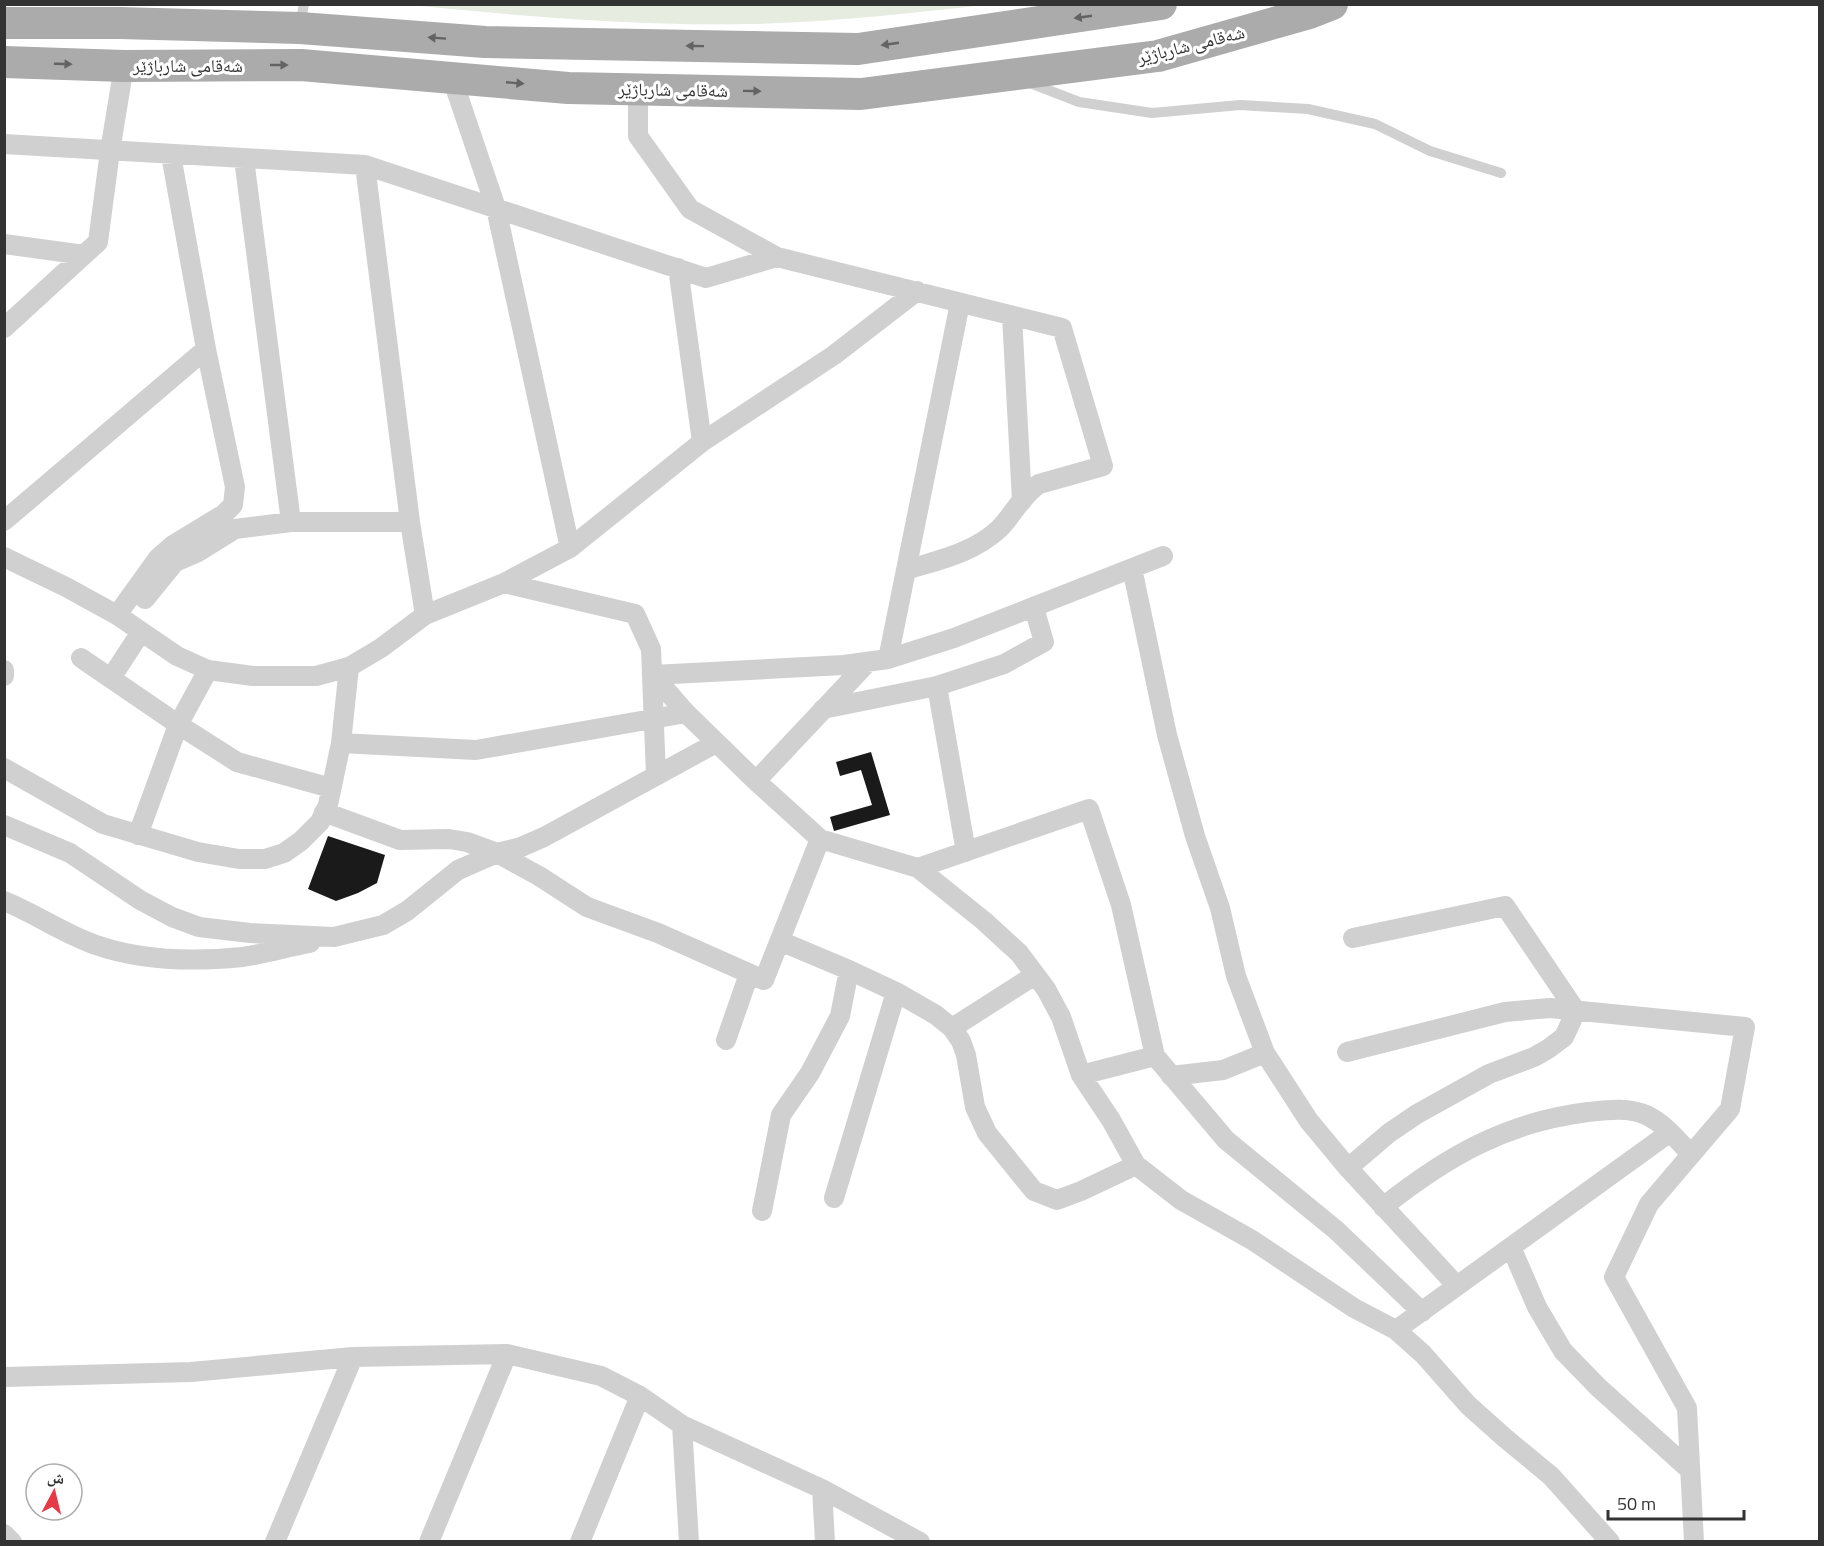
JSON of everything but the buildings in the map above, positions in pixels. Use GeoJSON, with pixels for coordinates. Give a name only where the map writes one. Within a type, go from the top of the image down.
{"type":"FeatureCollection","features":[{"type":"Feature","properties":{"kind":"main road"},"geometry":{"type":"LineString","coordinates":[[4,23],[120,23],[302,16],[485,42],[858,49],[1161,4]]}},
{"type":"Feature","properties":{"kind":"main road","name":"شەقامی شارباژێر"},"geometry":{"type":"LineString","coordinates":[[4,62],[124,66],[301,65],[568,88],[861,94],[1158,56],[1309,13],[1332,4]]}},
{"type":"Feature","properties":{"kind":"main road"},"geometry":{"type":"LineString","coordinates":[[467,79],[485,42]]}},
{"type":"Feature","properties":{"kind":"street"},"geometry":{"type":"LineString","coordinates":[[4,328],[98,242],[124,66]]}},
{"type":"Feature","properties":{"kind":"street"},"geometry":{"type":"LineString","coordinates":[[467,79],[570,548]]}},
{"type":"Feature","properties":{"kind":"street"},"geometry":{"type":"LineString","coordinates":[[638,89],[638,136],[690,209],[777,257],[1062,328],[1103,466],[1039,484],[1031,489],[1008,519],[983,542],[954,555],[906,570]]}},
{"type":"Feature","properties":{"kind":"street"},"geometry":{"type":"LineString","coordinates":[[4,144],[365,165],[706,278],[777,257]]}},
{"type":"Feature","properties":{"kind":"street"},"geometry":{"type":"LineString","coordinates":[[111,678],[129,624],[158,558],[173,545],[224,514],[233,505],[235,487],[206,349],[171,155]]}},
{"type":"Feature","properties":{"kind":"street"},"geometry":{"type":"LineString","coordinates":[[244,159],[291,522]]}},
{"type":"Feature","properties":{"kind":"street"},"geometry":{"type":"LineString","coordinates":[[365,165],[410,522],[425,615]]}},
{"type":"Feature","properties":{"kind":"street"},"geometry":{"type":"LineString","coordinates":[[4,244],[84,255]]}},
{"type":"Feature","properties":{"kind":"street"},"geometry":{"type":"LineString","coordinates":[[678,268],[702,442]]}},
{"type":"Feature","properties":{"kind":"street"},"geometry":{"type":"LineString","coordinates":[[4,557],[66,586],[177,656],[208,670],[253,676],[316,676],[349,667],[381,648],[425,615],[504,583],[570,548],[702,442],[834,355],[917,291]]}},
{"type":"Feature","properties":{"kind":"street"},"geometry":{"type":"LineString","coordinates":[[888,659],[960,303]]}},
{"type":"Feature","properties":{"kind":"street"},"geometry":{"type":"LineString","coordinates":[[1012,316],[1022,501]]}},
{"type":"Feature","properties":{"kind":"street"},"geometry":{"type":"LineString","coordinates":[[4,521],[206,349]]}},
{"type":"Feature","properties":{"kind":"street"},"geometry":{"type":"LineString","coordinates":[[129,624],[155,585],[174,562],[198,552],[235,529],[291,522],[410,522]]}},
{"type":"Feature","properties":{"kind":"street"},"geometry":{"type":"LineString","coordinates":[[652,675],[833,665],[888,659],[954,638],[1163,556]]}},
{"type":"Feature","properties":{"kind":"street"},"geometry":{"type":"LineString","coordinates":[[1132,568],[1167,735],[1192,825],[1220,908],[1236,976],[1265,1053],[1309,1120],[1348,1168],[1457,1286]]}},
{"type":"Feature","properties":{"kind":"street"},"geometry":{"type":"LineString","coordinates":[[504,583],[635,614],[651,649],[656,776]]}},
{"type":"Feature","properties":{"kind":"street"},"geometry":{"type":"LineString","coordinates":[[823,710],[937,686],[1004,664],[1044,642],[1034,608]]}},
{"type":"Feature","properties":{"kind":"street"},"geometry":{"type":"LineString","coordinates":[[81,658],[237,762],[331,788]]}},
{"type":"Feature","properties":{"kind":"street"},"geometry":{"type":"LineString","coordinates":[[756,781],[868,662]]}},
{"type":"Feature","properties":{"kind":"street"},"geometry":{"type":"LineString","coordinates":[[4,768],[103,824],[198,852],[239,859],[265,859],[284,853],[301,841],[320,822],[331,788],[341,743],[349,667]]}},
{"type":"Feature","properties":{"kind":"street"},"geometry":{"type":"LineString","coordinates":[[4,670],[4,676]]}},
{"type":"Feature","properties":{"kind":"street"},"geometry":{"type":"LineString","coordinates":[[138,835],[178,724],[208,670]]}},
{"type":"Feature","properties":{"kind":"street"},"geometry":{"type":"LineString","coordinates":[[652,675],[686,713],[820,839],[918,868],[1001,937],[1018,953],[1046,989],[1061,1017],[1081,1075],[1111,1120],[1136,1165],[1181,1200],[1252,1240],[1354,1308],[1396,1330],[1423,1354],[1468,1405],[1551,1476],[1610,1542]]}},
{"type":"Feature","properties":{"kind":"street"},"geometry":{"type":"LineString","coordinates":[[937,686],[966,852]]}},
{"type":"Feature","properties":{"kind":"street"},"geometry":{"type":"LineString","coordinates":[[341,743],[476,750],[686,713]]}},
{"type":"Feature","properties":{"kind":"street"},"geometry":{"type":"LineString","coordinates":[[4,901],[95,945],[125,954],[180,960],[243,957],[334,937],[383,925],[407,911],[458,870],[497,853],[521,847],[544,837],[716,742]]}},
{"type":"Feature","properties":{"kind":"street"},"geometry":{"type":"LineString","coordinates":[[918,868],[1089,809],[1120,905],[1155,1056],[1226,1140],[1336,1230],[1422,1312]]}},
{"type":"Feature","properties":{"kind":"street"},"geometry":{"type":"LineString","coordinates":[[324,812],[400,840],[449,839],[497,853],[539,876],[587,907],[658,933],[764,980],[820,839]]}},
{"type":"Feature","properties":{"kind":"street"},"geometry":{"type":"LineString","coordinates":[[4,825],[70,853],[140,900],[172,917],[199,927],[250,933],[334,937]]}},
{"type":"Feature","properties":{"kind":"street"},"geometry":{"type":"LineString","coordinates":[[1353,938],[1504,906],[1576,1011]]}},
{"type":"Feature","properties":{"kind":"street"},"geometry":{"type":"LineString","coordinates":[[780,941],[896,992],[936,1015],[952,1028],[966,1054],[975,1107],[987,1133],[1034,1191],[1057,1200],[1136,1165]]}},
{"type":"Feature","properties":{"kind":"street"},"geometry":{"type":"LineString","coordinates":[[762,1211],[781,1115],[810,1073],[840,1017],[849,970]]}},
{"type":"Feature","properties":{"kind":"street"},"geometry":{"type":"LineString","coordinates":[[726,1040],[749,974]]}},
{"type":"Feature","properties":{"kind":"street"},"geometry":{"type":"LineString","coordinates":[[952,1028],[1035,975]]}},
{"type":"Feature","properties":{"kind":"street"},"geometry":{"type":"LineString","coordinates":[[834,1198],[896,992]]}},
{"type":"Feature","properties":{"kind":"street"},"geometry":{"type":"LineString","coordinates":[[1347,1052],[1505,1012],[1550,1008],[1745,1027],[1730,1109],[1649,1204],[1614,1277],[1687,1408],[1694,1542]]}},
{"type":"Feature","properties":{"kind":"street"},"geometry":{"type":"LineString","coordinates":[[1348,1168],[1395,1128],[1417,1114],[1480,1079],[1548,1049],[1564,1037],[1576,1011]]}},
{"type":"Feature","properties":{"kind":"street"},"geometry":{"type":"LineString","coordinates":[[1171,1076],[1223,1070],[1265,1053]]}},
{"type":"Feature","properties":{"kind":"street"},"geometry":{"type":"LineString","coordinates":[[1081,1075],[1155,1056]]}},
{"type":"Feature","properties":{"kind":"street"},"geometry":{"type":"LineString","coordinates":[[1383,1207],[1417,1180],[1444,1164],[1494,1137],[1539,1120],[1609,1109],[1631,1111],[1658,1122],[1691,1154]]}},
{"type":"Feature","properties":{"kind":"street"},"geometry":{"type":"LineString","coordinates":[[1396,1330],[1669,1133]]}},
{"type":"Feature","properties":{"kind":"street"},"geometry":{"type":"LineString","coordinates":[[1511,1248],[1536,1306],[1563,1351],[1598,1387],[1690,1470]]}},
{"type":"Feature","properties":{"kind":"street"},"geometry":{"type":"LineString","coordinates":[[429,1542],[507,1354]]}},
{"type":"Feature","properties":{"kind":"street"},"geometry":{"type":"LineString","coordinates":[[4,1377],[191,1372],[353,1357],[507,1354],[601,1376],[640,1396],[682,1425],[822,1489],[920,1542]]}},
{"type":"Feature","properties":{"kind":"street"},"geometry":{"type":"LineString","coordinates":[[275,1542],[353,1357]]}},
{"type":"Feature","properties":{"kind":"street"},"geometry":{"type":"LineString","coordinates":[[580,1542],[640,1396]]}},
{"type":"Feature","properties":{"kind":"street"},"geometry":{"type":"LineString","coordinates":[[682,1425],[689,1542]]}},
{"type":"Feature","properties":{"kind":"street"},"geometry":{"type":"LineString","coordinates":[[822,1489],[825,1542]]}},
{"type":"Feature","properties":{"kind":"street"},"geometry":{"type":"LineString","coordinates":[[593,1508],[595,1542]]}},
{"type":"Feature","properties":{"kind":"street"},"geometry":{"type":"LineString","coordinates":[[4,1534],[12,1542]]}},
{"type":"Feature","properties":{"kind":"lane"},"geometry":{"type":"LineString","coordinates":[[1010,75],[1079,102],[1152,113],[1240,105],[1308,109],[1375,124],[1430,151],[1501,173]]}},
{"type":"Feature","properties":{"kind":"shaded area"},"geometry":{"type":"Polygon","coordinates":[[[988,4],[837,20],[704,24],[577,19],[409,5],[988,4]]]}}]}
